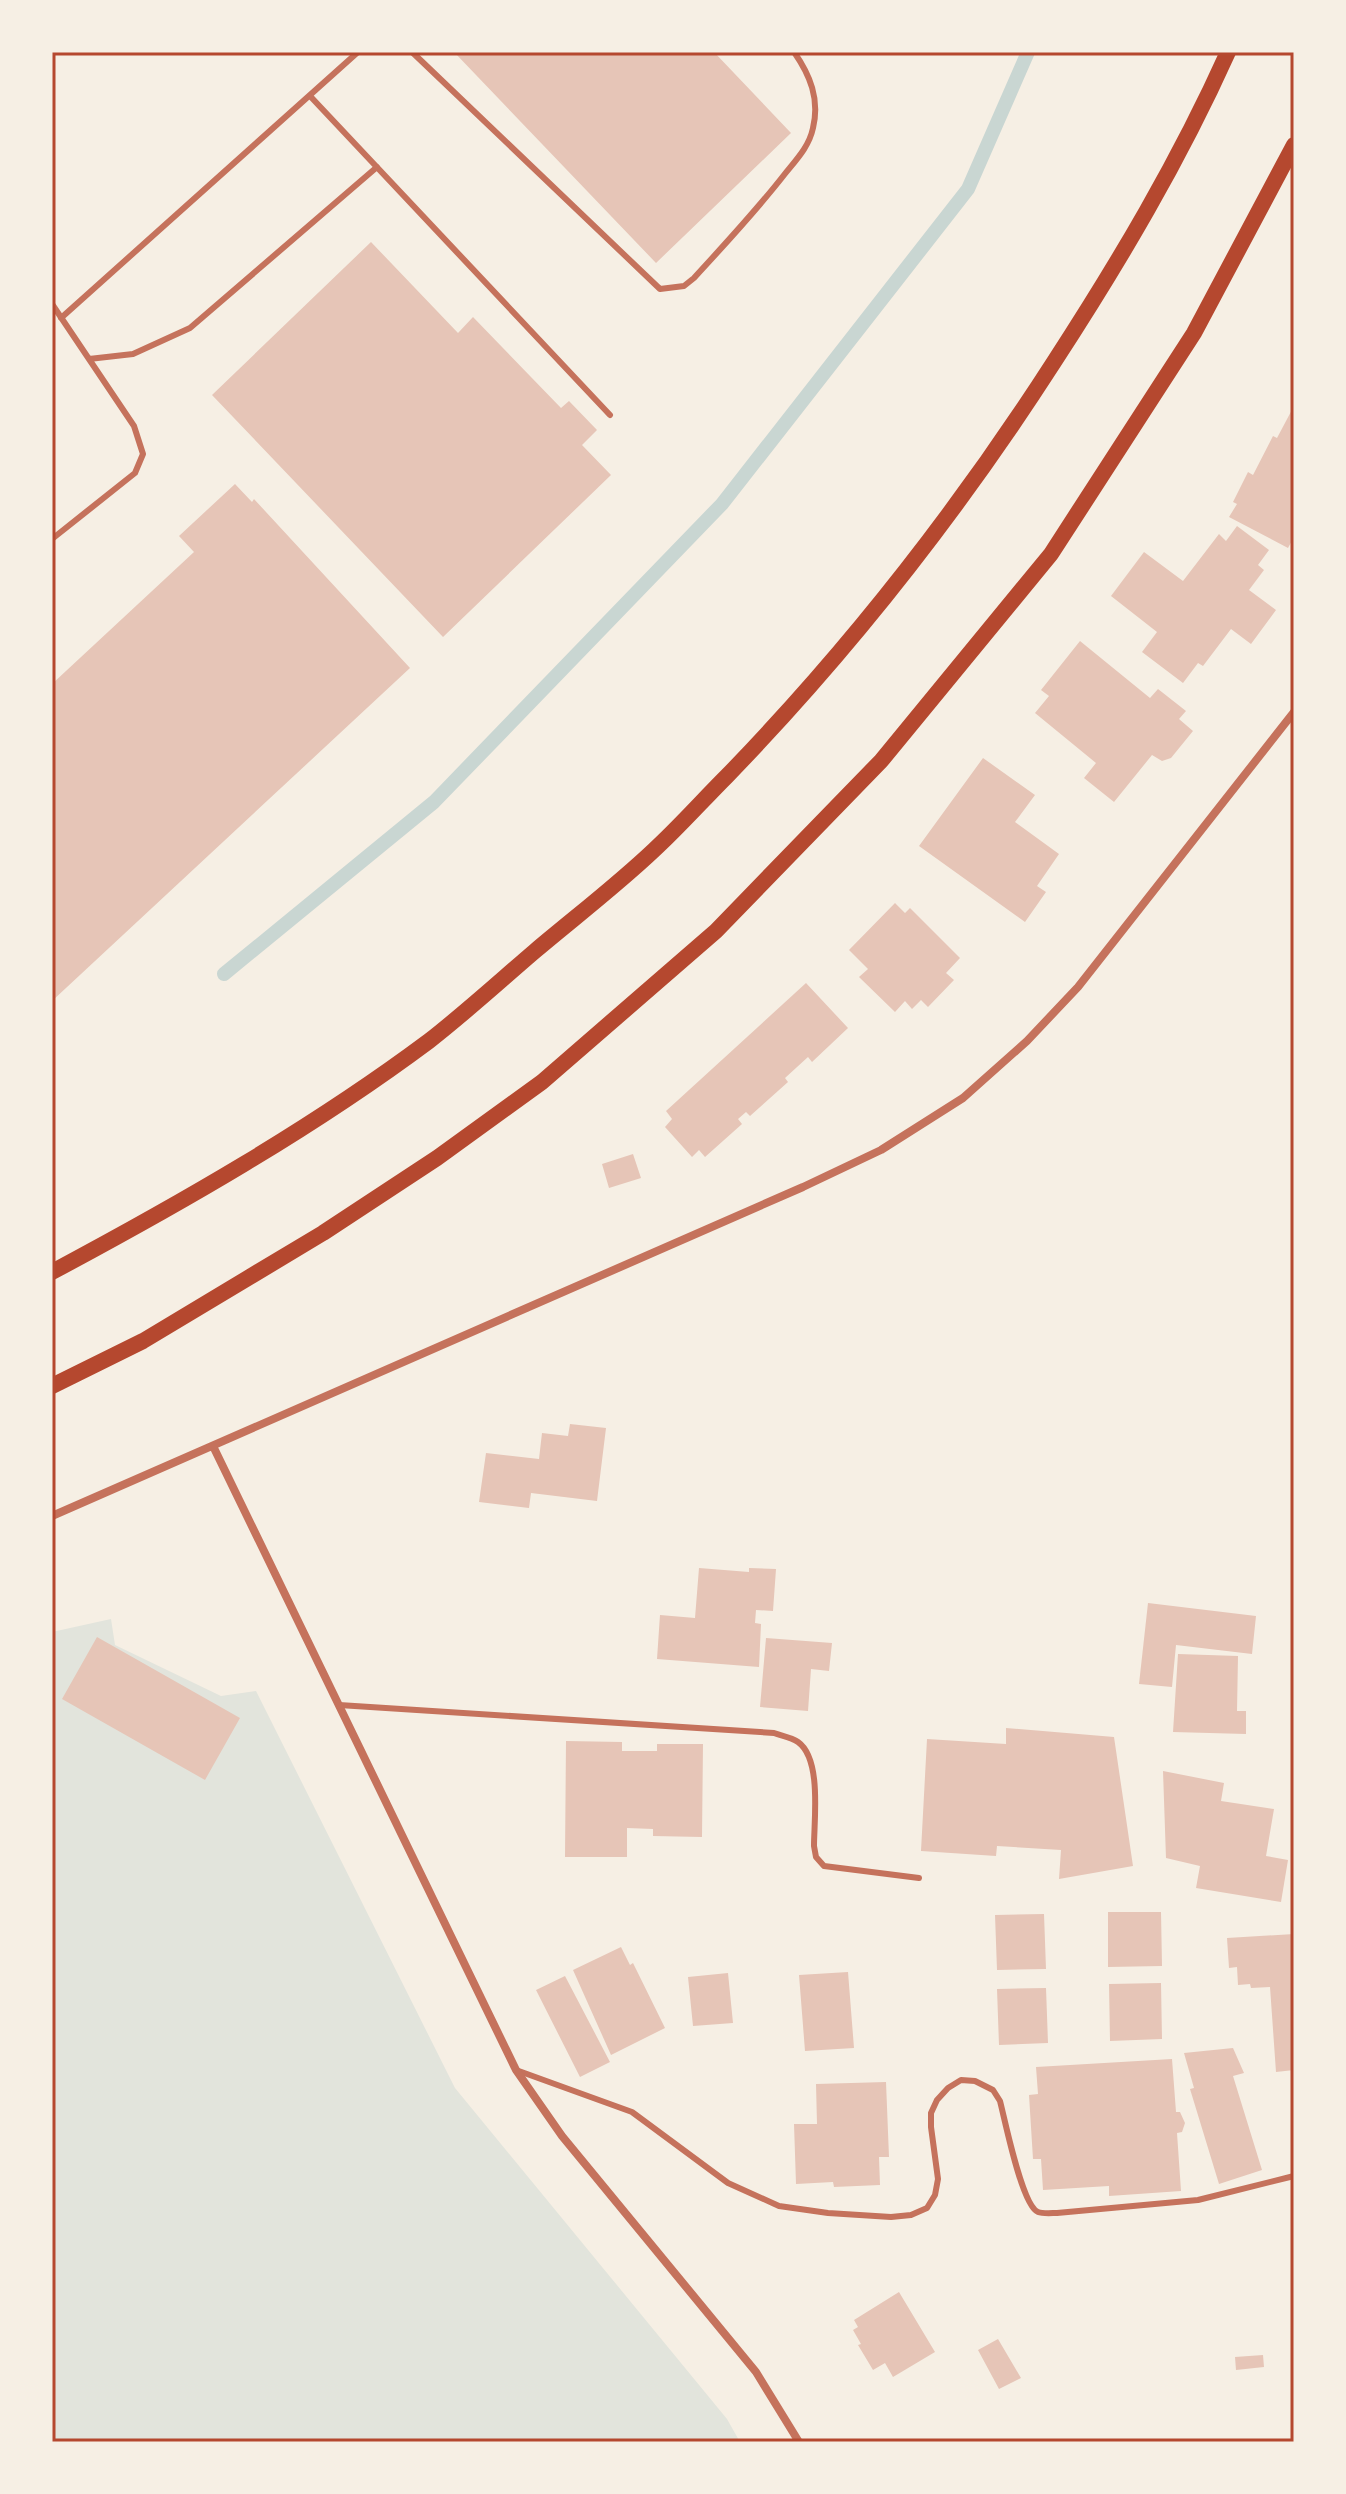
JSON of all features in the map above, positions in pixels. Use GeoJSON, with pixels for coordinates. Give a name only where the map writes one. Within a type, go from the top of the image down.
{"type":"FeatureCollection","features":[{"type":"Feature","properties":{"kind":"main road"},"geometry":{"type":"LineString","coordinates":[[52,1272],[152,1218],[364,1086],[432,1038],[655,850],[765,737],[879,607],[964,497],[1032,397],[1112,273],[1197,121],[1228,52]]}},
{"type":"Feature","properties":{"kind":"main road"},"geometry":{"type":"LineString","coordinates":[[52,1386],[143,1341],[323,1233],[437,1158],[542,1082],[716,931],[881,761],[1051,554],[1194,333],[1294,145]]}},
{"type":"Feature","properties":{"kind":"main road"},"geometry":{"type":"LineString","coordinates":[[52,1263],[76,1259]]}},
{"type":"Feature","properties":{"kind":"street"},"geometry":{"type":"LineString","coordinates":[[52,1516],[803,1187],[881,1150],[963,1098],[1027,1041],[1078,987],[1294,712]]}},
{"type":"Feature","properties":{"kind":"street"},"geometry":{"type":"LineString","coordinates":[[213,1446],[516,2070],[562,2136],[756,2372],[799,2442]]}},
{"type":"Feature","properties":{"kind":"lane"},"geometry":{"type":"LineString","coordinates":[[61,318],[358,52]]}},
{"type":"Feature","properties":{"kind":"lane"},"geometry":{"type":"LineString","coordinates":[[412,52],[660,289],[684,286],[694,278],[750,218],[809,143],[814,125],[815,99],[810,75],[794,52]]}},
{"type":"Feature","properties":{"kind":"lane"},"geometry":{"type":"LineString","coordinates":[[310,96],[610,415]]}},
{"type":"Feature","properties":{"kind":"lane"},"geometry":{"type":"LineString","coordinates":[[89,359],[133,354],[190,328],[377,167]]}},
{"type":"Feature","properties":{"kind":"lane"},"geometry":{"type":"LineString","coordinates":[[52,304],[134,426],[143,454],[135,473],[52,539]]}},
{"type":"Feature","properties":{"kind":"lane"},"geometry":{"type":"LineString","coordinates":[[339,1705],[774,1733],[791,1738],[801,1744],[814,1776],[816,1857],[824,1866],[919,1878]]}},
{"type":"Feature","properties":{"kind":"lane"},"geometry":{"type":"LineString","coordinates":[[516,2070],[632,2112],[728,2183],[779,2206],[891,2217],[911,2215],[927,2208],[935,2195],[938,2179],[931,2113],[948,2088],[961,2080],[975,2081],[993,2090],[1000,2101],[1024,2192],[1038,2212],[1057,2213],[1198,2200],[1294,2176]]}},
{"type":"Feature","properties":{"kind":"shaded area"},"geometry":{"type":"Polygon","coordinates":[[[111,1619],[115,1645],[221,1696],[256,1691],[455,2088],[727,2419],[740,2442],[52,2442],[52,1632],[111,1619]]]}},
{"type":"Feature","properties":{"kind":"building"},"geometry":{"type":"Polygon","coordinates":[[[454,52],[714,52],[791,133],[656,263],[454,52]]]}},
{"type":"Feature","properties":{"kind":"building"},"geometry":{"type":"Polygon","coordinates":[[[371,242],[458,333],[473,317],[561,408],[569,401],[597,430],[582,445],[611,475],[443,637],[212,395],[371,242]]]}},
{"type":"Feature","properties":{"kind":"building"},"geometry":{"type":"Polygon","coordinates":[[[1294,406],[1294,537],[1288,548],[1229,517],[1248,472],[1253,475],[1273,436],[1277,438],[1294,406]]]}},
{"type":"Feature","properties":{"kind":"building"},"geometry":{"type":"Polygon","coordinates":[[[235,484],[252,502],[254,499],[410,668],[52,1001],[52,684],[194,552],[179,536],[235,484]]]}},
{"type":"Feature","properties":{"kind":"building"},"geometry":{"type":"Polygon","coordinates":[[[1237,526],[1269,550],[1258,565],[1264,570],[1249,590],[1276,610],[1251,644],[1231,629],[1203,666],[1198,663],[1183,683],[1142,652],[1157,632],[1111,596],[1144,552],[1183,581],[1219,534],[1226,541],[1237,526]]]}},
{"type":"Feature","properties":{"kind":"building"},"geometry":{"type":"Polygon","coordinates":[[[1080,641],[1150,698],[1158,689],[1186,711],[1179,719],[1193,731],[1171,758],[1162,761],[1152,755],[1114,802],[1084,778],[1096,763],[1035,713],[1049,696],[1041,690],[1080,641]]]}},
{"type":"Feature","properties":{"kind":"building"},"geometry":{"type":"Polygon","coordinates":[[[983,758],[1035,795],[1015,822],[1059,854],[1037,886],[1046,892],[1025,922],[919,846],[983,758]]]}},
{"type":"Feature","properties":{"kind":"building"},"geometry":{"type":"Polygon","coordinates":[[[895,903],[905,913],[910,908],[960,958],[946,973],[954,980],[928,1007],[921,1000],[912,1009],[905,1001],[895,1012],[859,977],[868,969],[849,950],[895,903]]]}},
{"type":"Feature","properties":{"kind":"building"},"geometry":{"type":"Polygon","coordinates":[[[806,983],[848,1028],[812,1062],[808,1057],[785,1078],[788,1082],[750,1116],[746,1112],[738,1119],[742,1124],[705,1157],[699,1150],[692,1157],[665,1127],[672,1119],[666,1111],[806,983]]]}},
{"type":"Feature","properties":{"kind":"building"},"geometry":{"type":"Polygon","coordinates":[[[633,1154],[641,1178],[609,1188],[602,1164],[633,1154]]]}},
{"type":"Feature","properties":{"kind":"building"},"geometry":{"type":"Polygon","coordinates":[[[570,1424],[606,1428],[597,1501],[531,1493],[529,1508],[479,1502],[486,1453],[539,1459],[542,1433],[568,1436],[570,1424]]]}},
{"type":"Feature","properties":{"kind":"building"},"geometry":{"type":"Polygon","coordinates":[[[699,1568],[749,1572],[749,1568],[776,1569],[773,1611],[756,1610],[755,1623],[761,1624],[759,1667],[657,1659],[660,1615],[695,1618],[699,1568]]]}},
{"type":"Feature","properties":{"kind":"building"},"geometry":{"type":"Polygon","coordinates":[[[1148,1603],[1256,1616],[1252,1654],[1176,1645],[1172,1687],[1139,1684],[1148,1603]]]}},
{"type":"Feature","properties":{"kind":"building"},"geometry":{"type":"Polygon","coordinates":[[[97,1637],[240,1718],[205,1780],[62,1699],[97,1637]]]}},
{"type":"Feature","properties":{"kind":"building"},"geometry":{"type":"Polygon","coordinates":[[[766,1638],[832,1643],[829,1671],[811,1669],[808,1711],[760,1707],[766,1638]]]}},
{"type":"Feature","properties":{"kind":"building"},"geometry":{"type":"Polygon","coordinates":[[[1178,1654],[1238,1656],[1237,1711],[1246,1711],[1246,1734],[1173,1732],[1178,1654]]]}},
{"type":"Feature","properties":{"kind":"building"},"geometry":{"type":"Polygon","coordinates":[[[1006,1728],[1114,1737],[1133,1866],[1059,1879],[1061,1850],[997,1846],[996,1856],[921,1851],[927,1739],[1006,1744],[1006,1728]]]}},
{"type":"Feature","properties":{"kind":"building"},"geometry":{"type":"Polygon","coordinates":[[[566,1741],[622,1742],[622,1751],[657,1751],[657,1744],[703,1744],[702,1837],[653,1836],[653,1829],[627,1828],[627,1857],[565,1857],[566,1741]]]}},
{"type":"Feature","properties":{"kind":"building"},"geometry":{"type":"Polygon","coordinates":[[[1163,1771],[1224,1783],[1221,1801],[1274,1809],[1266,1856],[1288,1860],[1281,1902],[1196,1888],[1200,1866],[1166,1858],[1163,1771]]]}},
{"type":"Feature","properties":{"kind":"building"},"geometry":{"type":"Polygon","coordinates":[[[1108,1912],[1161,1912],[1162,1966],[1108,1967],[1108,1912]]]}},
{"type":"Feature","properties":{"kind":"building"},"geometry":{"type":"Polygon","coordinates":[[[1044,1914],[1046,1969],[997,1970],[995,1915],[1044,1914]]]}},
{"type":"Feature","properties":{"kind":"building"},"geometry":{"type":"Polygon","coordinates":[[[1294,1934],[1294,2070],[1276,2072],[1270,1987],[1238,1985],[1237,1967],[1229,1968],[1227,1938],[1294,1934]]]}},
{"type":"Feature","properties":{"kind":"building"},"geometry":{"type":"Polygon","coordinates":[[[621,1947],[630,1965],[633,1963],[665,2028],[611,2055],[573,1970],[621,1947]]]}},
{"type":"Feature","properties":{"kind":"building"},"geometry":{"type":"Polygon","coordinates":[[[848,1972],[854,2048],[805,2051],[799,1975],[848,1972]]]}},
{"type":"Feature","properties":{"kind":"building"},"geometry":{"type":"Polygon","coordinates":[[[728,1973],[733,2023],[693,2026],[688,1977],[728,1973]]]}},
{"type":"Feature","properties":{"kind":"building"},"geometry":{"type":"Polygon","coordinates":[[[565,1976],[610,2062],[580,2077],[536,1990],[565,1976]]]}},
{"type":"Feature","properties":{"kind":"building"},"geometry":{"type":"Polygon","coordinates":[[[1161,1983],[1162,2039],[1110,2041],[1109,1984],[1161,1983]]]}},
{"type":"Feature","properties":{"kind":"building"},"geometry":{"type":"Polygon","coordinates":[[[1046,1988],[1048,2043],[999,2045],[997,1989],[1046,1988]]]}},
{"type":"Feature","properties":{"kind":"building"},"geometry":{"type":"Polygon","coordinates":[[[1233,2048],[1244,2073],[1233,2076],[1262,2170],[1219,2184],[1190,2089],[1194,2088],[1184,2053],[1233,2048]]]}},
{"type":"Feature","properties":{"kind":"building"},"geometry":{"type":"Polygon","coordinates":[[[1172,2059],[1176,2112],[1180,2112],[1185,2123],[1182,2132],[1177,2133],[1181,2191],[1109,2196],[1109,2186],[1043,2190],[1041,2159],[1033,2159],[1029,2095],[1038,2094],[1036,2067],[1172,2059]]]}},
{"type":"Feature","properties":{"kind":"building"},"geometry":{"type":"Polygon","coordinates":[[[886,2082],[889,2157],[879,2157],[880,2185],[834,2187],[833,2182],[796,2184],[794,2124],[817,2124],[816,2084],[886,2082]]]}},
{"type":"Feature","properties":{"kind":"building"},"geometry":{"type":"Polygon","coordinates":[[[899,2292],[935,2352],[893,2377],[885,2363],[873,2370],[853,2330],[858,2327],[854,2320],[899,2292]]]}},
{"type":"Feature","properties":{"kind":"building"},"geometry":{"type":"Polygon","coordinates":[[[998,2339],[1021,2378],[999,2389],[978,2350],[998,2339]]]}},
{"type":"Feature","properties":{"kind":"building"},"geometry":{"type":"Polygon","coordinates":[[[1263,2355],[1264,2367],[1236,2370],[1235,2357],[1263,2355]]]}},
{"type":"Feature","properties":{"kind":"waterway"},"geometry":{"type":"LineString","coordinates":[[224,974],[434,802],[722,504],[968,189],[1028,52]]}}]}
